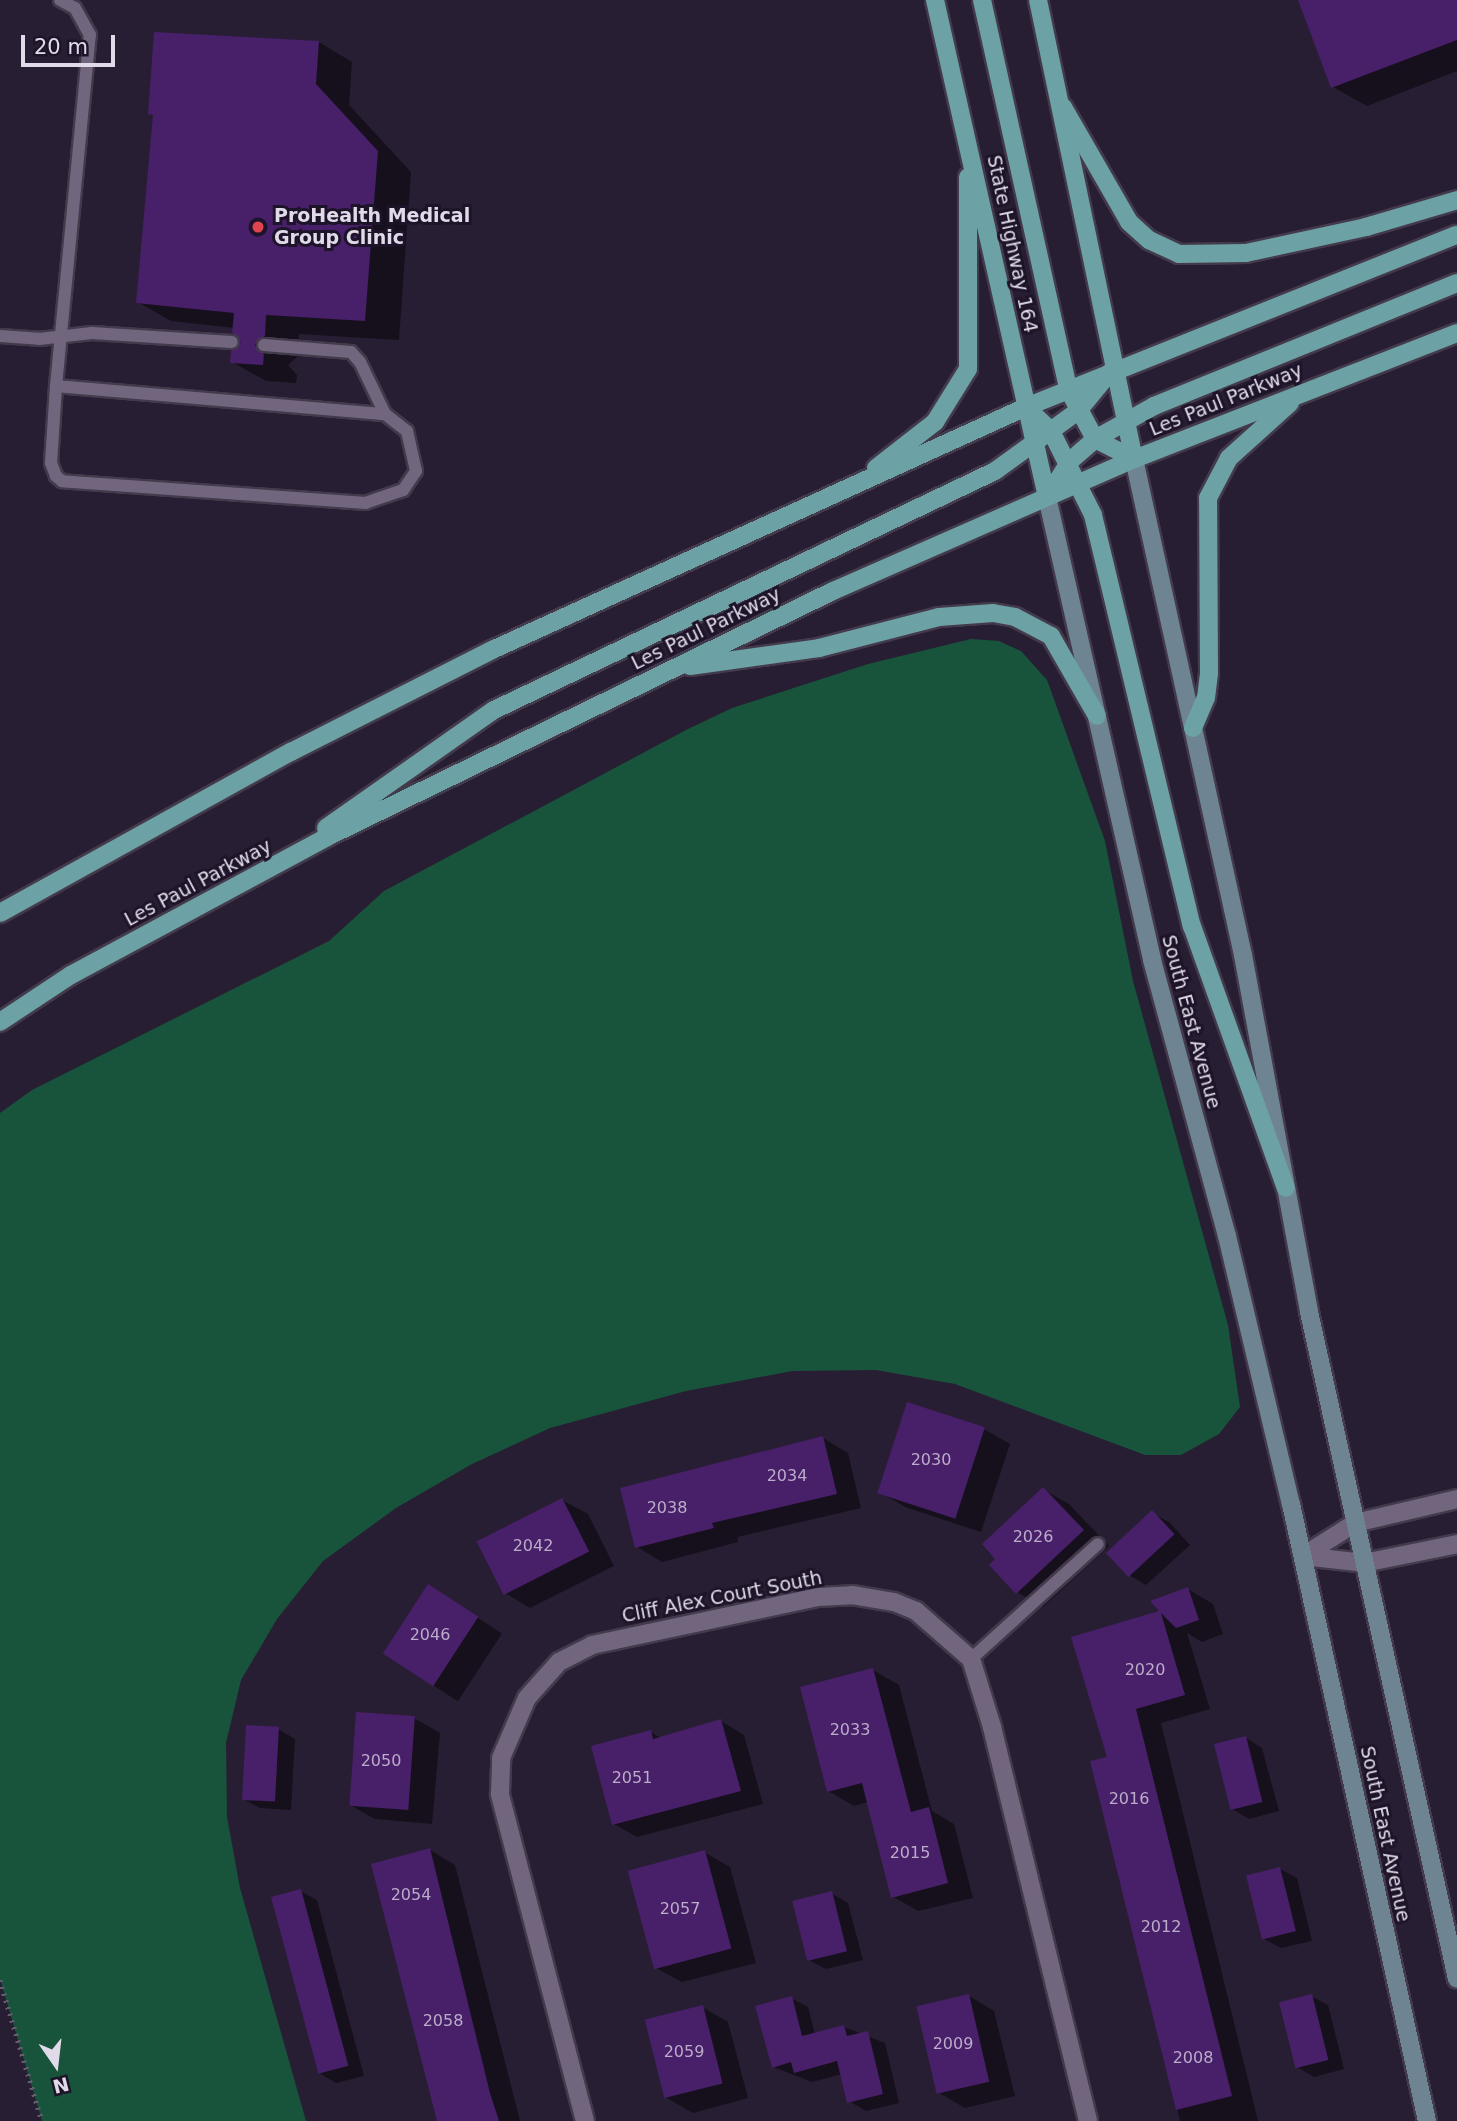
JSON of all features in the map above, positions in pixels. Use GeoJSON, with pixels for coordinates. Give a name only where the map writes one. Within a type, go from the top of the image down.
{"type":"FeatureCollection","features":[{"type":"Feature","properties":{"kind":"main road","name":"State Highway 164"},"geometry":{"type":"LineString","coordinates":[[935,0],[1047,497]]}},
{"type":"Feature","properties":{"kind":"main road"},"geometry":{"type":"LineString","coordinates":[[982,0],[1068,389],[1095,439],[1134,459]]}},
{"type":"Feature","properties":{"kind":"main road"},"geometry":{"type":"LineString","coordinates":[[1038,0],[1063,107],[1113,369],[1134,459]]}},
{"type":"Feature","properties":{"kind":"main road"},"geometry":{"type":"LineString","coordinates":[[1063,107],[1129,222],[1149,240],[1179,254],[1246,253],[1366,227],[1457,200]]}},
{"type":"Feature","properties":{"kind":"main road"},"geometry":{"type":"LineString","coordinates":[[854,487],[934,422],[968,369],[968,142]]}},
{"type":"Feature","properties":{"kind":"main road"},"geometry":{"type":"LineString","coordinates":[[0,913],[394,699],[1113,369],[1457,235]]}},
{"type":"Feature","properties":{"kind":"main road"},"geometry":{"type":"LineString","coordinates":[[1047,497],[1070,461],[1095,439],[1193,388],[1457,283]]}},
{"type":"Feature","properties":{"kind":"main road","name":"Les Paul Parkway"},"geometry":{"type":"LineString","coordinates":[[0,1021],[71,975],[266,870],[833,591],[1134,459],[1457,333]]}},
{"type":"Feature","properties":{"kind":"main road"},"geometry":{"type":"LineString","coordinates":[[266,870],[494,710],[961,491],[1078,411],[1113,369]]}},
{"type":"Feature","properties":{"kind":"main road"},"geometry":{"type":"LineString","coordinates":[[1193,728],[1206,698],[1209,672],[1205,518],[1210,491],[1234,452],[1302,392]]}},
{"type":"Feature","properties":{"kind":"main road"},"geometry":{"type":"LineString","coordinates":[[1026,407],[1051,431],[1070,461],[1097,528],[1192,926],[1286,1188]]}},
{"type":"Feature","properties":{"kind":"main road","name":"South East Avenue"},"geometry":{"type":"LineString","coordinates":[[1134,459],[1243,955],[1286,1188],[1355,1523],[1457,1979]]}},
{"type":"Feature","properties":{"kind":"main road","name":"South East Avenue"},"geometry":{"type":"LineString","coordinates":[[1047,497],[1154,967],[1227,1236],[1303,1556],[1427,2121]]}},
{"type":"Feature","properties":{"kind":"main road"},"geometry":{"type":"LineString","coordinates":[[672,669],[819,648],[939,617],[993,613],[1015,617],[1051,636],[1097,716]]}},
{"type":"Feature","properties":{"kind":"street"},"geometry":{"type":"LineString","coordinates":[[1303,1556],[1355,1523],[1457,1499]]}},
{"type":"Feature","properties":{"kind":"street"},"geometry":{"type":"LineString","coordinates":[[1303,1556],[1364,1563],[1457,1544]]}},
{"type":"Feature","properties":{"kind":"street","name":"Cliff Alex Court South"},"geometry":{"type":"LineString","coordinates":[[585,2121],[500,1794],[501,1758],[527,1698],[542,1677],[559,1662],[592,1645],[838,1595],[872,1597],[916,1611],[971,1659]]}},
{"type":"Feature","properties":{"kind":"street"},"geometry":{"type":"LineString","coordinates":[[971,1659],[992,1727],[1088,2121]]}},
{"type":"Feature","properties":{"kind":"lane"},"geometry":{"type":"LineString","coordinates":[[60,0],[75,9],[90,35],[51,463],[62,481],[375,502],[403,490],[416,471],[415,451],[407,431],[385,414],[351,352],[264,345]]}},
{"type":"Feature","properties":{"kind":"lane"},"geometry":{"type":"LineString","coordinates":[[0,336],[92,333],[232,342]]}},
{"type":"Feature","properties":{"kind":"lane"},"geometry":{"type":"LineString","coordinates":[[56,386],[385,414]]}},
{"type":"Feature","properties":{"kind":"lane"},"geometry":{"type":"LineString","coordinates":[[971,1659],[1098,1544]]}},
{"type":"Feature","properties":{"kind":"path"},"geometry":{"type":"LineString","coordinates":[[0,1980],[42,2121]]}},
{"type":"Feature","properties":{"kind":"green space"},"geometry":{"type":"Polygon","coordinates":[[[971,639],[999,641],[1021,651],[1047,680],[1105,841],[1133,981],[1228,1325],[1240,1407],[1219,1434],[1181,1455],[1145,1455],[955,1384],[876,1370],[792,1371],[686,1391],[550,1428],[472,1464],[396,1508],[323,1561],[277,1619],[241,1680],[226,1743],[227,1817],[240,1888],[306,2121],[42,2121],[0,1979],[0,1113],[32,1090],[329,941],[384,891],[686,730],[732,708],[868,664],[971,639]]]}},
{"type":"Feature","properties":{"kind":"building"},"geometry":{"type":"Polygon","coordinates":[[[1298,0],[1457,0],[1457,40],[1331,88],[1298,0]]]}},
{"type":"Feature","properties":{"kind":"building","name":"ProHealth Medical Group Clinic"},"geometry":{"type":"Polygon","coordinates":[[[154,32],[319,41],[316,84],[378,151],[365,321],[266,315],[265,336],[255,345],[264,354],[263,365],[230,363],[231,351],[241,343],[232,333],[234,313],[136,303],[153,115],[148,114],[154,32]]]}},
{"type":"Feature","properties":{"kind":"building"},"geometry":{"type":"Polygon","coordinates":[[[907,1402],[985,1427],[955,1519],[877,1493],[907,1402]]]}},
{"type":"Feature","properties":{"kind":"building"},"geometry":{"type":"Polygon","coordinates":[[[823,1436],[837,1494],[712,1523],[714,1528],[635,1548],[620,1488],[823,1436]]]}},
{"type":"Feature","properties":{"kind":"building"},"geometry":{"type":"Polygon","coordinates":[[[1043,1487],[1084,1530],[1016,1594],[989,1565],[995,1559],[982,1544],[1043,1487]]]}},
{"type":"Feature","properties":{"kind":"building"},"geometry":{"type":"Polygon","coordinates":[[[562,1498],[589,1551],[504,1595],[476,1542],[562,1498]]]}},
{"type":"Feature","properties":{"kind":"building"},"geometry":{"type":"Polygon","coordinates":[[[1152,1510],[1175,1534],[1128,1577],[1106,1553],[1152,1510]]]}},
{"type":"Feature","properties":{"kind":"building"},"geometry":{"type":"Polygon","coordinates":[[[428,1584],[478,1617],[433,1686],[383,1654],[428,1584]]]}},
{"type":"Feature","properties":{"kind":"building"},"geometry":{"type":"Polygon","coordinates":[[[1188,1587],[1199,1620],[1176,1628],[1161,1613],[1185,1695],[1136,1709],[1232,2096],[1176,2110],[1090,1761],[1107,1757],[1071,1637],[1159,1611],[1150,1601],[1188,1587]]]}},
{"type":"Feature","properties":{"kind":"building"},"geometry":{"type":"Polygon","coordinates":[[[873,1668],[911,1812],[929,1807],[948,1883],[891,1898],[862,1783],[827,1792],[800,1687],[873,1668]]]}},
{"type":"Feature","properties":{"kind":"building"},"geometry":{"type":"Polygon","coordinates":[[[356,1712],[415,1716],[408,1810],[349,1806],[356,1712]]]}},
{"type":"Feature","properties":{"kind":"building"},"geometry":{"type":"Polygon","coordinates":[[[721,1719],[741,1791],[612,1825],[591,1746],[651,1730],[653,1739],[721,1719]]]}},
{"type":"Feature","properties":{"kind":"building"},"geometry":{"type":"Polygon","coordinates":[[[246,1725],[279,1727],[275,1802],[242,1800],[246,1725]]]}},
{"type":"Feature","properties":{"kind":"building"},"geometry":{"type":"Polygon","coordinates":[[[1246,1736],[1262,1802],[1230,1810],[1214,1744],[1246,1736]]]}},
{"type":"Feature","properties":{"kind":"building"},"geometry":{"type":"Polygon","coordinates":[[[430,1848],[499,2121],[437,2121],[371,1864],[430,1848]]]}},
{"type":"Feature","properties":{"kind":"building"},"geometry":{"type":"Polygon","coordinates":[[[705,1850],[731,1949],[654,1969],[628,1871],[705,1850]]]}},
{"type":"Feature","properties":{"kind":"building"},"geometry":{"type":"Polygon","coordinates":[[[1280,1867],[1296,1931],[1262,1940],[1246,1875],[1280,1867]]]}},
{"type":"Feature","properties":{"kind":"building"},"geometry":{"type":"Polygon","coordinates":[[[301,1889],[348,2066],[318,2074],[271,1897],[301,1889]]]}},
{"type":"Feature","properties":{"kind":"building"},"geometry":{"type":"Polygon","coordinates":[[[832,1891],[847,1951],[807,1961],[792,1901],[832,1891]]]}},
{"type":"Feature","properties":{"kind":"building"},"geometry":{"type":"Polygon","coordinates":[[[969,1994],[989,2082],[937,2094],[916,2006],[969,1994]]]}},
{"type":"Feature","properties":{"kind":"building"},"geometry":{"type":"Polygon","coordinates":[[[1312,1994],[1328,2060],[1295,2068],[1279,2002],[1312,1994]]]}},
{"type":"Feature","properties":{"kind":"building"},"geometry":{"type":"Polygon","coordinates":[[[792,1996],[802,2036],[844,2025],[847,2036],[868,2031],[883,2094],[847,2103],[837,2061],[794,2073],[791,2062],[772,2068],[755,2006],[792,1996]]]}},
{"type":"Feature","properties":{"kind":"building"},"geometry":{"type":"Polygon","coordinates":[[[703,2005],[723,2084],[664,2098],[645,2020],[703,2005]]]}},
{"type":"Feature","properties":{"kind":"place","name":"ProHealth Medical Group Clinic"},"geometry":{"type":"Point","coordinates":[258,227]}}]}
